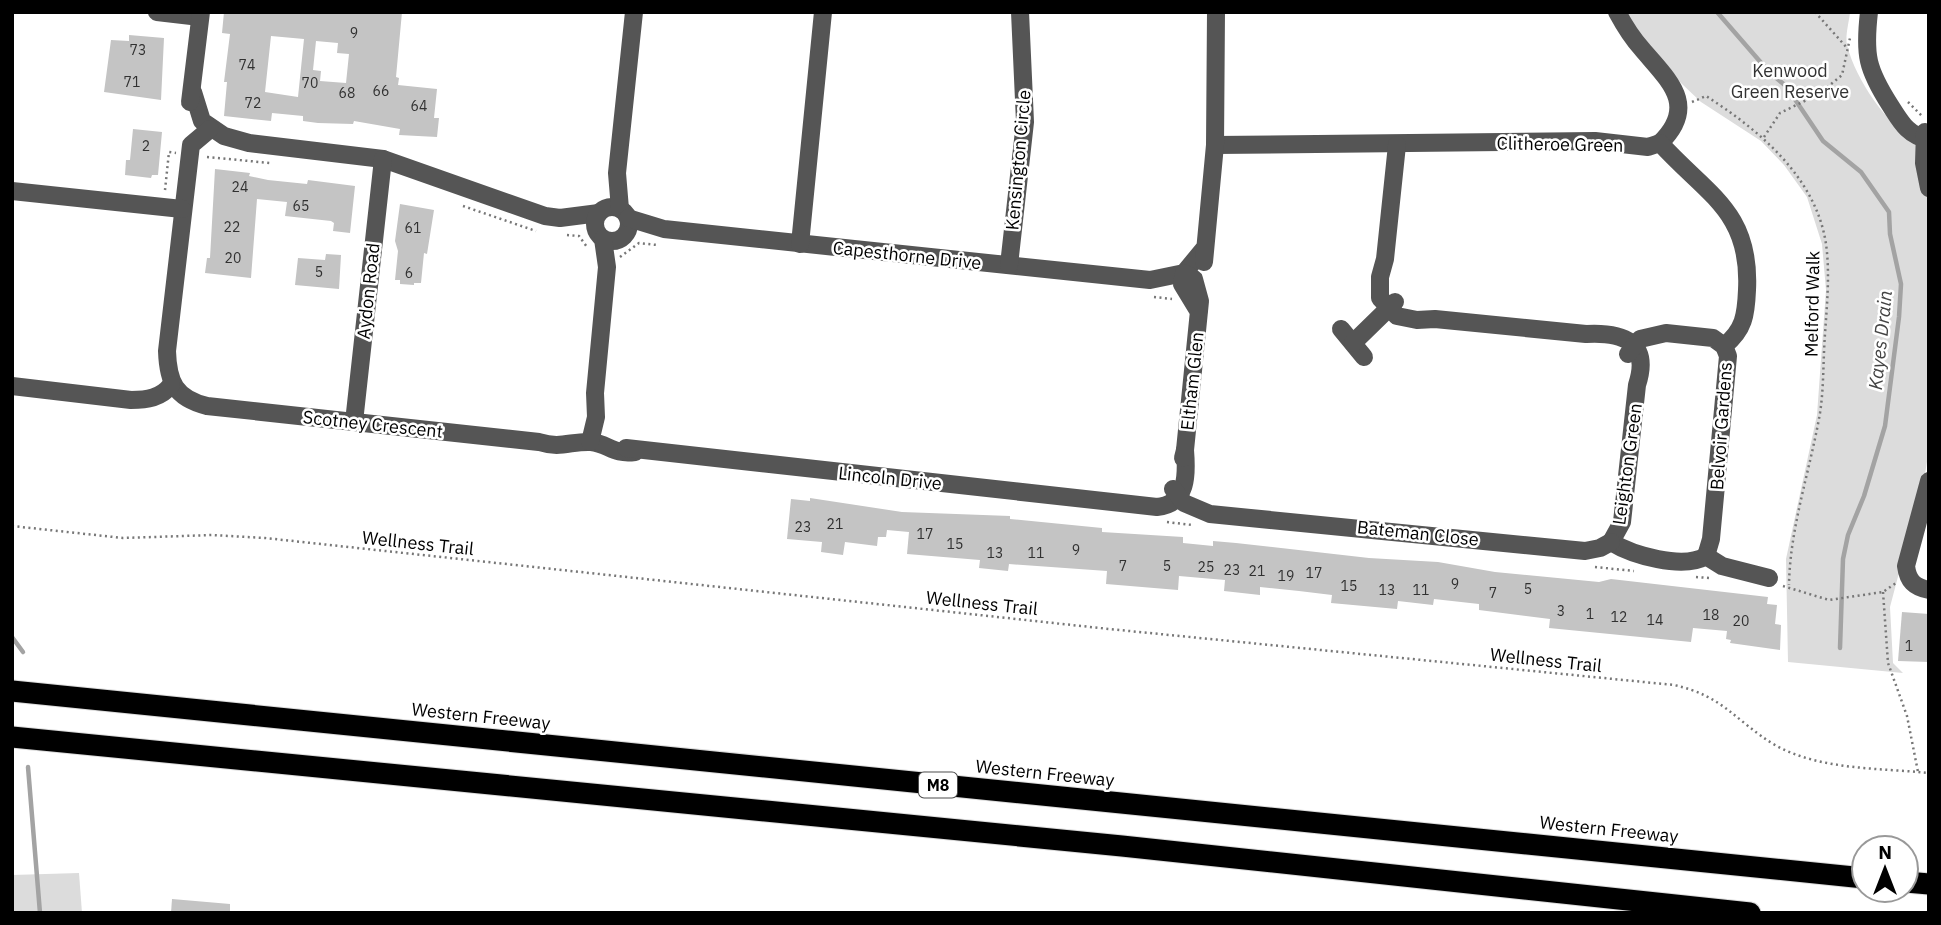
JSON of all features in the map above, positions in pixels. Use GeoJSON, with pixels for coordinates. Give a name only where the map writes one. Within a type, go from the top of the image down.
{"type":"FeatureCollection","features":[{"type":"Feature","properties":{"kind":"highway","name":"Western Freeway"},"geometry":{"type":"LineString","coordinates":[[12,691],[1850,877]]}},
{"type":"Feature","properties":{"kind":"highway"},"geometry":{"type":"LineString","coordinates":[[12,737],[1122,846],[1750,913]]}},
{"type":"Feature","properties":{"kind":"street"},"geometry":{"type":"LineString","coordinates":[[12,386],[117,397],[166,387],[160,373],[167,351],[181,209],[197,148],[193,92],[200,15],[157,12]]}},
{"type":"Feature","properties":{"kind":"street"},"geometry":{"type":"LineString","coordinates":[[590,437],[605,250],[595,223],[617,220],[617,173],[634,12]]}},
{"type":"Feature","properties":{"kind":"street"},"geometry":{"type":"LineString","coordinates":[[800,244],[823,12]]}},
{"type":"Feature","properties":{"kind":"street","name":"Kensington Circle"},"geometry":{"type":"LineString","coordinates":[[1009,265],[1025,122],[1020,12]]}},
{"type":"Feature","properties":{"kind":"street"},"geometry":{"type":"LineString","coordinates":[[1186,279],[1203,250],[1215,145],[1218,67],[1216,12]]}},
{"type":"Feature","properties":{"kind":"street"},"geometry":{"type":"LineString","coordinates":[[1617,12],[1632,38],[1672,84],[1679,103],[1673,127],[1660,143],[1721,204],[1736,224],[1745,243],[1748,266],[1744,323],[1739,334],[1724,346]]}},
{"type":"Feature","properties":{"kind":"street"},"geometry":{"type":"LineString","coordinates":[[1869,12],[1867,64],[1874,81],[1896,100],[1904,127],[1927,133],[1924,163],[1929,188]]}},
{"type":"Feature","properties":{"kind":"street","name":"Clitheroe Green"},"geometry":{"type":"LineString","coordinates":[[1215,145],[1595,141],[1648,147],[1660,143]]}},
{"type":"Feature","properties":{"kind":"street","name":"Capesthorne Drive"},"geometry":{"type":"LineString","coordinates":[[197,148],[249,143],[383,159],[534,214],[605,250],[612,242],[617,220]]}},
{"type":"Feature","properties":{"kind":"street"},"geometry":{"type":"LineString","coordinates":[[1391,305],[1385,259],[1397,145]]}},
{"type":"Feature","properties":{"kind":"street","name":"Aydon Road"},"geometry":{"type":"LineString","coordinates":[[355,422],[383,159]]}},
{"type":"Feature","properties":{"kind":"street"},"geometry":{"type":"LineString","coordinates":[[12,191],[181,209]]}},
{"type":"Feature","properties":{"kind":"street","name":"Capesthorne Drive"},"geometry":{"type":"LineString","coordinates":[[558,226],[617,220],[666,237],[800,244],[1009,265],[1149,288],[1186,279]]}},
{"type":"Feature","properties":{"kind":"street","name":"Eltham Glen"},"geometry":{"type":"LineString","coordinates":[[1178,493],[1199,312],[1186,279]]}},
{"type":"Feature","properties":{"kind":"street"},"geometry":{"type":"LineString","coordinates":[[1391,305],[1435,319],[1586,334],[1634,350]]}},
{"type":"Feature","properties":{"kind":"street"},"geometry":{"type":"LineString","coordinates":[[1352,343],[1391,305]]}},
{"type":"Feature","properties":{"kind":"street","name":"Belvoir Gardens"},"geometry":{"type":"LineString","coordinates":[[1634,350],[1676,336],[1713,338],[1724,346],[1728,360],[1727,376],[1711,539],[1706,556]]}},
{"type":"Feature","properties":{"kind":"street","name":"Leighton Green"},"geometry":{"type":"LineString","coordinates":[[1634,350],[1637,385],[1625,504],[1618,532],[1611,542],[1625,551],[1644,557],[1698,561],[1706,556]]}},
{"type":"Feature","properties":{"kind":"street","name":"Scotney Crescent"},"geometry":{"type":"LineString","coordinates":[[166,387],[207,406],[540,442],[564,447],[590,437]]}},
{"type":"Feature","properties":{"kind":"street","name":"Lincoln Drive"},"geometry":{"type":"LineString","coordinates":[[590,437],[618,453],[635,452],[1144,505],[1178,493]]}},
{"type":"Feature","properties":{"kind":"street"},"geometry":{"type":"LineString","coordinates":[[1929,481],[1906,566],[1914,585],[1929,590]]}},
{"type":"Feature","properties":{"kind":"street","name":"Bateman Close"},"geometry":{"type":"LineString","coordinates":[[1178,493],[1223,513],[1585,551],[1611,542]]}},
{"type":"Feature","properties":{"kind":"street"},"geometry":{"type":"LineString","coordinates":[[1706,556],[1722,566],[1769,578]]}},
{"type":"Feature","properties":{"kind":"path"},"geometry":{"type":"LineString","coordinates":[[1815,12],[1848,49]]}},
{"type":"Feature","properties":{"kind":"path"},"geometry":{"type":"LineString","coordinates":[[1764,137],[1780,113],[1819,94],[1842,75],[1850,37]]}},
{"type":"Feature","properties":{"kind":"path","name":"Melford Walk"},"geometry":{"type":"LineString","coordinates":[[1679,103],[1706,96],[1764,137],[1791,166],[1812,202],[1826,243],[1828,268],[1820,411],[1790,557],[1789,587],[1829,600],[1883,593]]}},
{"type":"Feature","properties":{"kind":"path"},"geometry":{"type":"LineString","coordinates":[[1896,100],[1919,115],[1927,133]]}},
{"type":"Feature","properties":{"kind":"path"},"geometry":{"type":"LineString","coordinates":[[164,193],[169,152],[197,148],[275,164]]}},
{"type":"Feature","properties":{"kind":"path"},"geometry":{"type":"LineString","coordinates":[[456,203],[545,232]]}},
{"type":"Feature","properties":{"kind":"path"},"geometry":{"type":"LineString","coordinates":[[558,226],[579,236],[593,255],[605,250],[624,258],[639,243],[666,237]]}},
{"type":"Feature","properties":{"kind":"path"},"geometry":{"type":"LineString","coordinates":[[1149,288],[1173,299],[1179,306]]}},
{"type":"Feature","properties":{"kind":"path","name":"Wellness Trail"},"geometry":{"type":"LineString","coordinates":[[12,526],[123,538],[265,538],[1109,629],[1674,685],[1706,694],[1776,745],[1795,754],[1837,763],[1929,773]]}},
{"type":"Feature","properties":{"kind":"path"},"geometry":{"type":"LineString","coordinates":[[1908,575],[1883,593],[1888,663],[1907,716],[1918,772]]}},
{"type":"Feature","properties":{"kind":"green space","name":"Kenwood Green Reserve"},"geometry":{"type":"Polygon","coordinates":[[[1624,12],[1850,12],[1847,41],[1851,59],[1865,87],[1895,125],[1917,143],[1929,205],[1929,449],[1925,474],[1890,607],[1893,663],[1903,673],[1788,662],[1786,559],[1817,415],[1826,290],[1822,244],[1807,197],[1784,165],[1761,141],[1701,102],[1682,84],[1661,63],[1624,12]]]}},
{"type":"Feature","properties":{"kind":"green space"},"geometry":{"type":"Polygon","coordinates":[[[79,873],[82,913],[12,913],[12,875],[79,873]]]}},
{"type":"Feature","properties":{"kind":"building"},"geometry":{"type":"Polygon","coordinates":[[[224,12],[402,12],[396,77],[399,78],[398,85],[437,89],[434,118],[439,118],[437,137],[399,135],[400,129],[354,121],[353,124],[318,123],[303,121],[303,116],[272,113],[271,121],[224,116],[227,82],[224,82],[230,34],[222,33],[224,12]],[[271,36],[265,92],[298,97],[304,39],[271,36]],[[316,41],[313,70],[321,71],[320,81],[346,83],[349,54],[337,53],[338,43],[316,41]]]}},
{"type":"Feature","properties":{"kind":"building"},"geometry":{"type":"Polygon","coordinates":[[[129,35],[164,38],[161,100],[104,92],[111,40],[129,41],[129,35]]]}},
{"type":"Feature","properties":{"kind":"building"},"geometry":{"type":"Polygon","coordinates":[[[133,129],[162,132],[158,175],[152,175],[151,178],[125,175],[126,160],[130,160],[133,129]]]}},
{"type":"Feature","properties":{"kind":"building"},"geometry":{"type":"Polygon","coordinates":[[[215,169],[250,173],[249,176],[268,180],[307,184],[308,180],[355,186],[350,233],[333,231],[334,223],[331,221],[285,216],[287,202],[257,199],[251,278],[205,273],[207,258],[210,258],[215,169]]]}},
{"type":"Feature","properties":{"kind":"building"},"geometry":{"type":"Polygon","coordinates":[[[400,204],[434,210],[427,254],[424,253],[421,283],[414,285],[400,284],[400,280],[395,280],[398,251],[395,241],[400,204]]]}},
{"type":"Feature","properties":{"kind":"building"},"geometry":{"type":"Polygon","coordinates":[[[326,254],[341,255],[339,289],[295,285],[298,258],[325,260],[326,254]]]}},
{"type":"Feature","properties":{"kind":"building"},"geometry":{"type":"Polygon","coordinates":[[[810,498],[902,512],[1010,516],[1010,519],[1102,528],[1102,532],[1183,537],[1183,543],[1213,546],[1213,541],[1236,543],[1369,558],[1438,562],[1495,572],[1599,582],[1611,579],[1768,597],[1767,604],[1777,605],[1775,624],[1781,625],[1780,650],[1730,643],[1731,640],[1726,639],[1727,631],[1693,628],[1691,642],[1549,628],[1550,619],[1479,610],[1479,604],[1434,599],[1433,605],[1398,601],[1397,609],[1331,603],[1332,595],[1299,591],[1260,587],[1260,595],[1224,591],[1225,580],[1179,576],[1178,590],[1106,584],[1107,571],[1009,564],[1008,571],[979,568],[980,560],[907,554],[909,532],[887,530],[886,537],[878,537],[877,546],[845,542],[843,555],[821,552],[822,542],[787,539],[791,499],[810,501],[810,498]]]}},
{"type":"Feature","properties":{"kind":"building"},"geometry":{"type":"Polygon","coordinates":[[[1902,612],[1929,614],[1929,662],[1898,661],[1902,612]]]}},
{"type":"Feature","properties":{"kind":"building"},"geometry":{"type":"Polygon","coordinates":[[[172,899],[230,904],[230,913],[171,913],[172,899]]]}},
{"type":"Feature","properties":{"kind":"waterway","name":"Kayes Drain"},"geometry":{"type":"LineString","coordinates":[[1717,12],[1770,73],[1786,86],[1823,141],[1861,172],[1889,212],[1890,234],[1901,284],[1899,317],[1885,426],[1864,496],[1848,535],[1843,559],[1840,648]]}},
{"type":"Feature","properties":{"kind":"waterway"},"geometry":{"type":"LineString","coordinates":[[12,637],[23,652]]}},
{"type":"Feature","properties":{"kind":"waterway"},"geometry":{"type":"LineString","coordinates":[[28,767],[40,913]]}}]}
